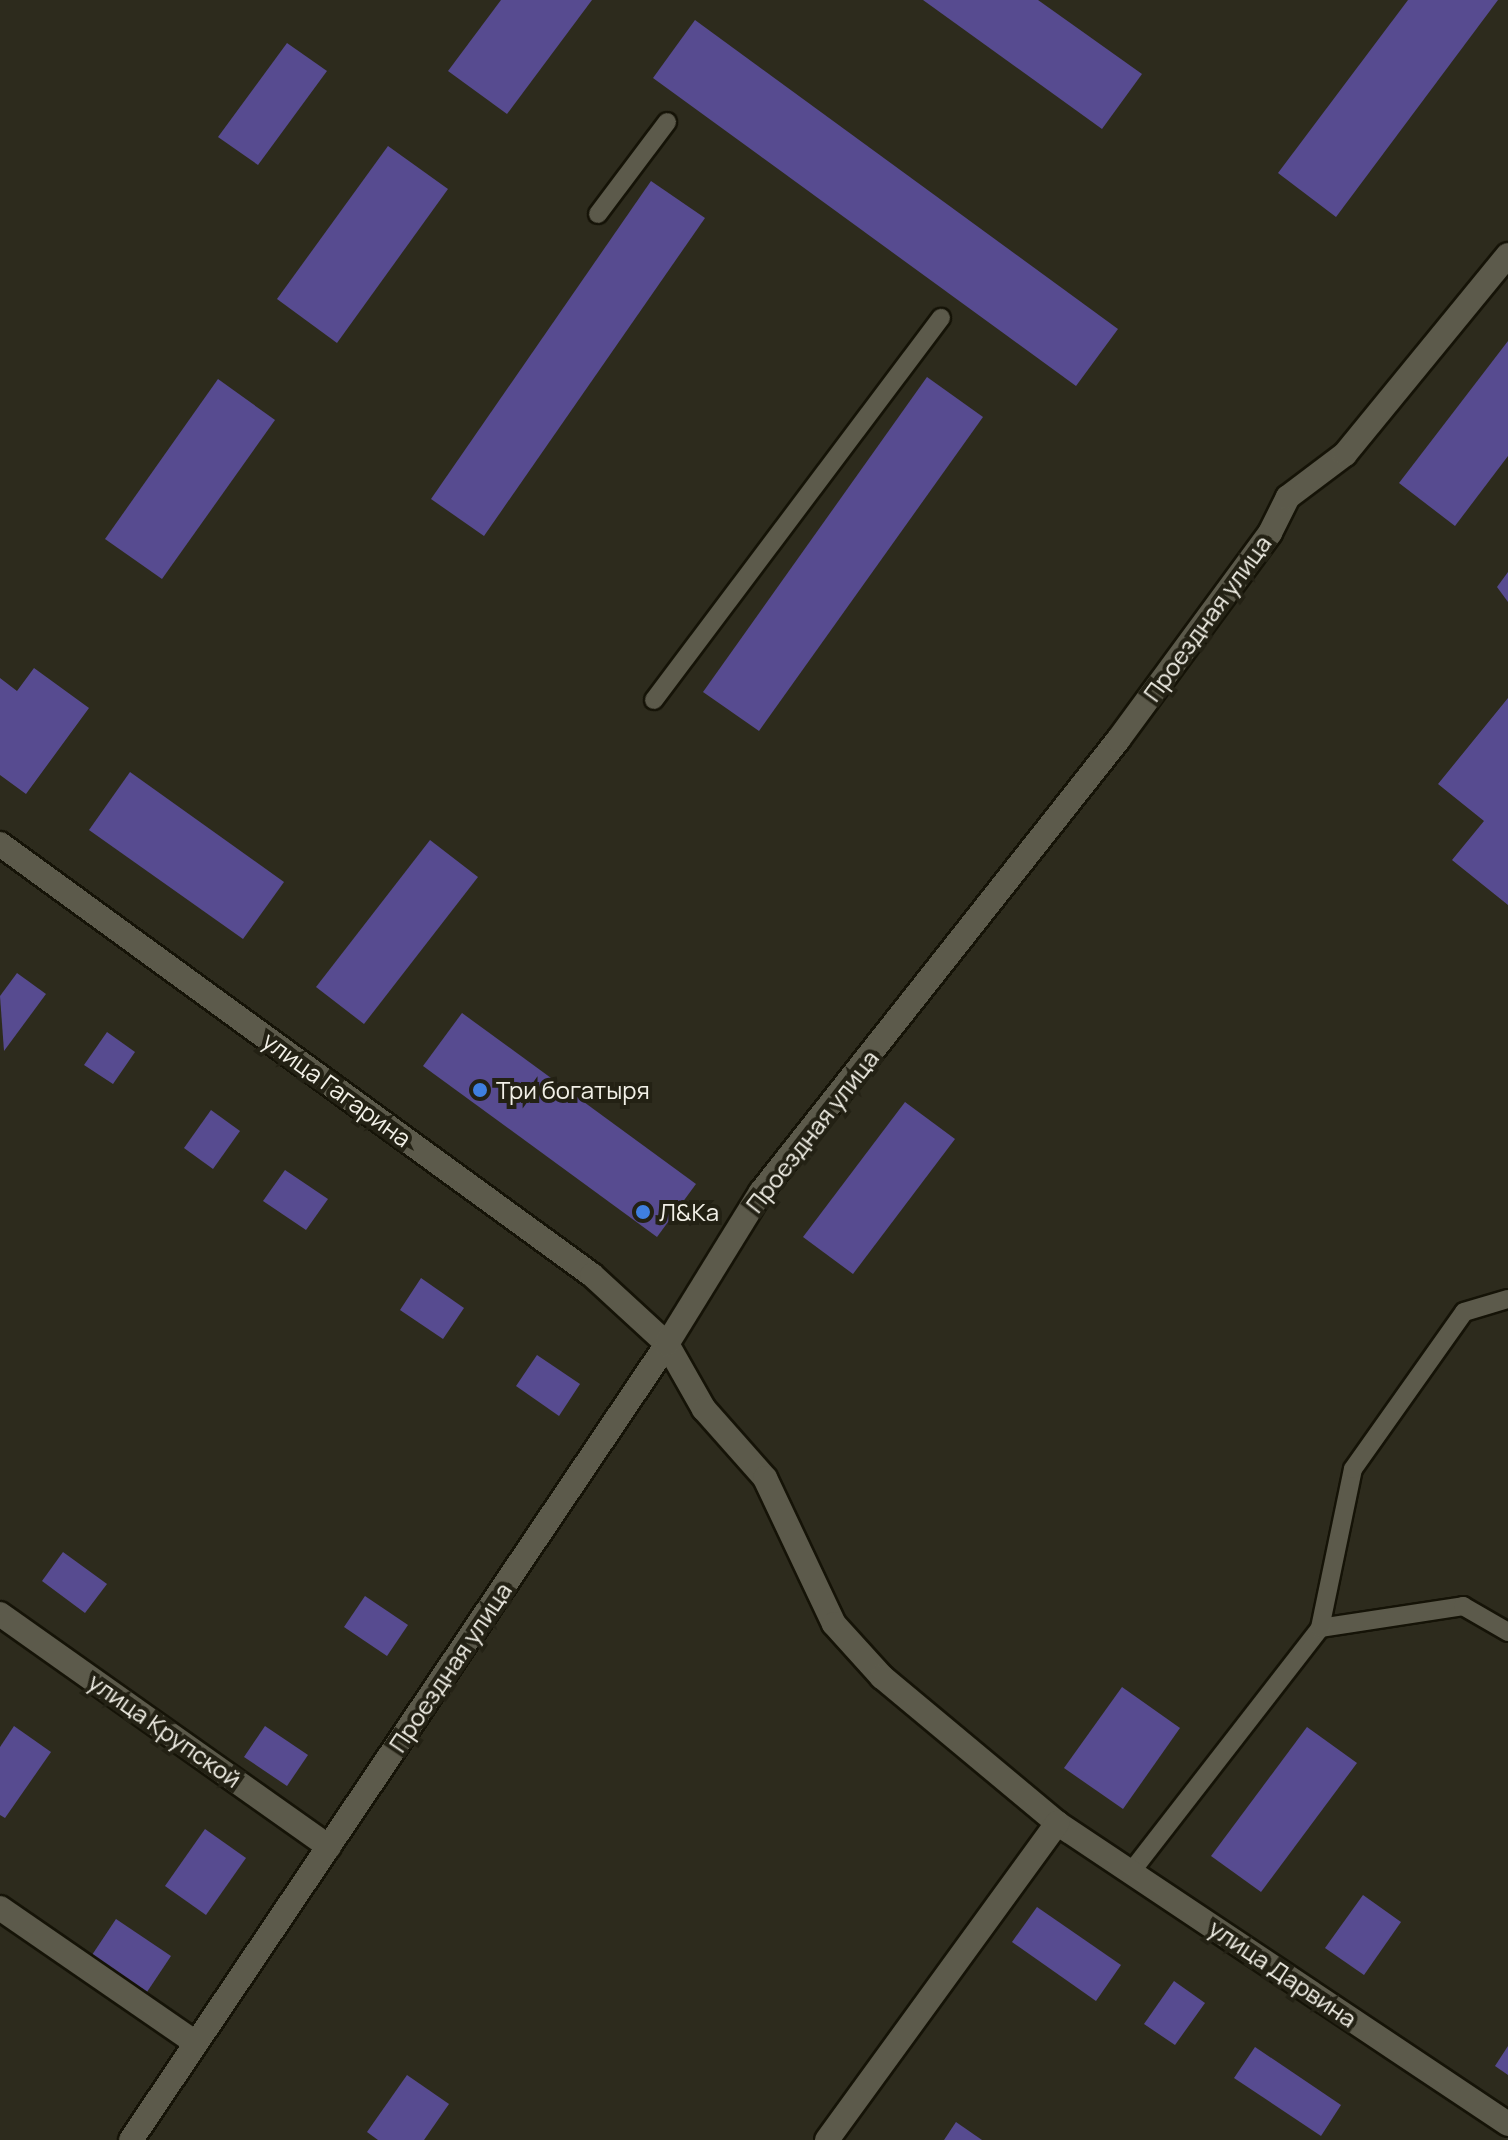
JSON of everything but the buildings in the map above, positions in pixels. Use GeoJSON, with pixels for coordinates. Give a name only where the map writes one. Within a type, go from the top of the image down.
{"type":"FeatureCollection","features":[{"type":"Feature","properties":{"kind":"street","name":"Проездная улица"},"geometry":{"type":"LineString","coordinates":[[131,2140],[667,1344],[761,1192],[1118,740],[1270,533],[1288,497],[1345,454],[1508,255]]}},
{"type":"Feature","properties":{"kind":"street","name":"улица Гагарина"},"geometry":{"type":"LineString","coordinates":[[0,844],[592,1275],[667,1344],[704,1409],[765,1478],[834,1624],[882,1677],[1057,1823]]}},
{"type":"Feature","properties":{"kind":"street","name":"улица Крупской"},"geometry":{"type":"LineString","coordinates":[[0,1614],[329,1847]]}},
{"type":"Feature","properties":{"kind":"street","name":"улица Дарвина"},"geometry":{"type":"LineString","coordinates":[[1057,1823],[1508,2124]]}},
{"type":"Feature","properties":{"kind":"street"},"geometry":{"type":"LineString","coordinates":[[827,2140],[1057,1823]]}},
{"type":"Feature","properties":{"kind":"street"},"geometry":{"type":"LineString","coordinates":[[0,1908],[196,2043]]}},
{"type":"Feature","properties":{"kind":"lane"},"geometry":{"type":"LineString","coordinates":[[598,214],[667,122]]}},
{"type":"Feature","properties":{"kind":"lane"},"geometry":{"type":"LineString","coordinates":[[654,700],[941,318]]}},
{"type":"Feature","properties":{"kind":"lane"},"geometry":{"type":"LineString","coordinates":[[1131,1872],[1320,1628],[1353,1469],[1464,1312],[1508,1299]]}},
{"type":"Feature","properties":{"kind":"lane"},"geometry":{"type":"LineString","coordinates":[[1320,1628],[1463,1606],[1508,1632]]}},
{"type":"Feature","properties":{"kind":"place","name":"Три богатыря"},"geometry":{"type":"Point","coordinates":[480,1090]}},
{"type":"Feature","properties":{"kind":"place","name":"Л&Ка"},"geometry":{"type":"Point","coordinates":[643,1212]}}]}
